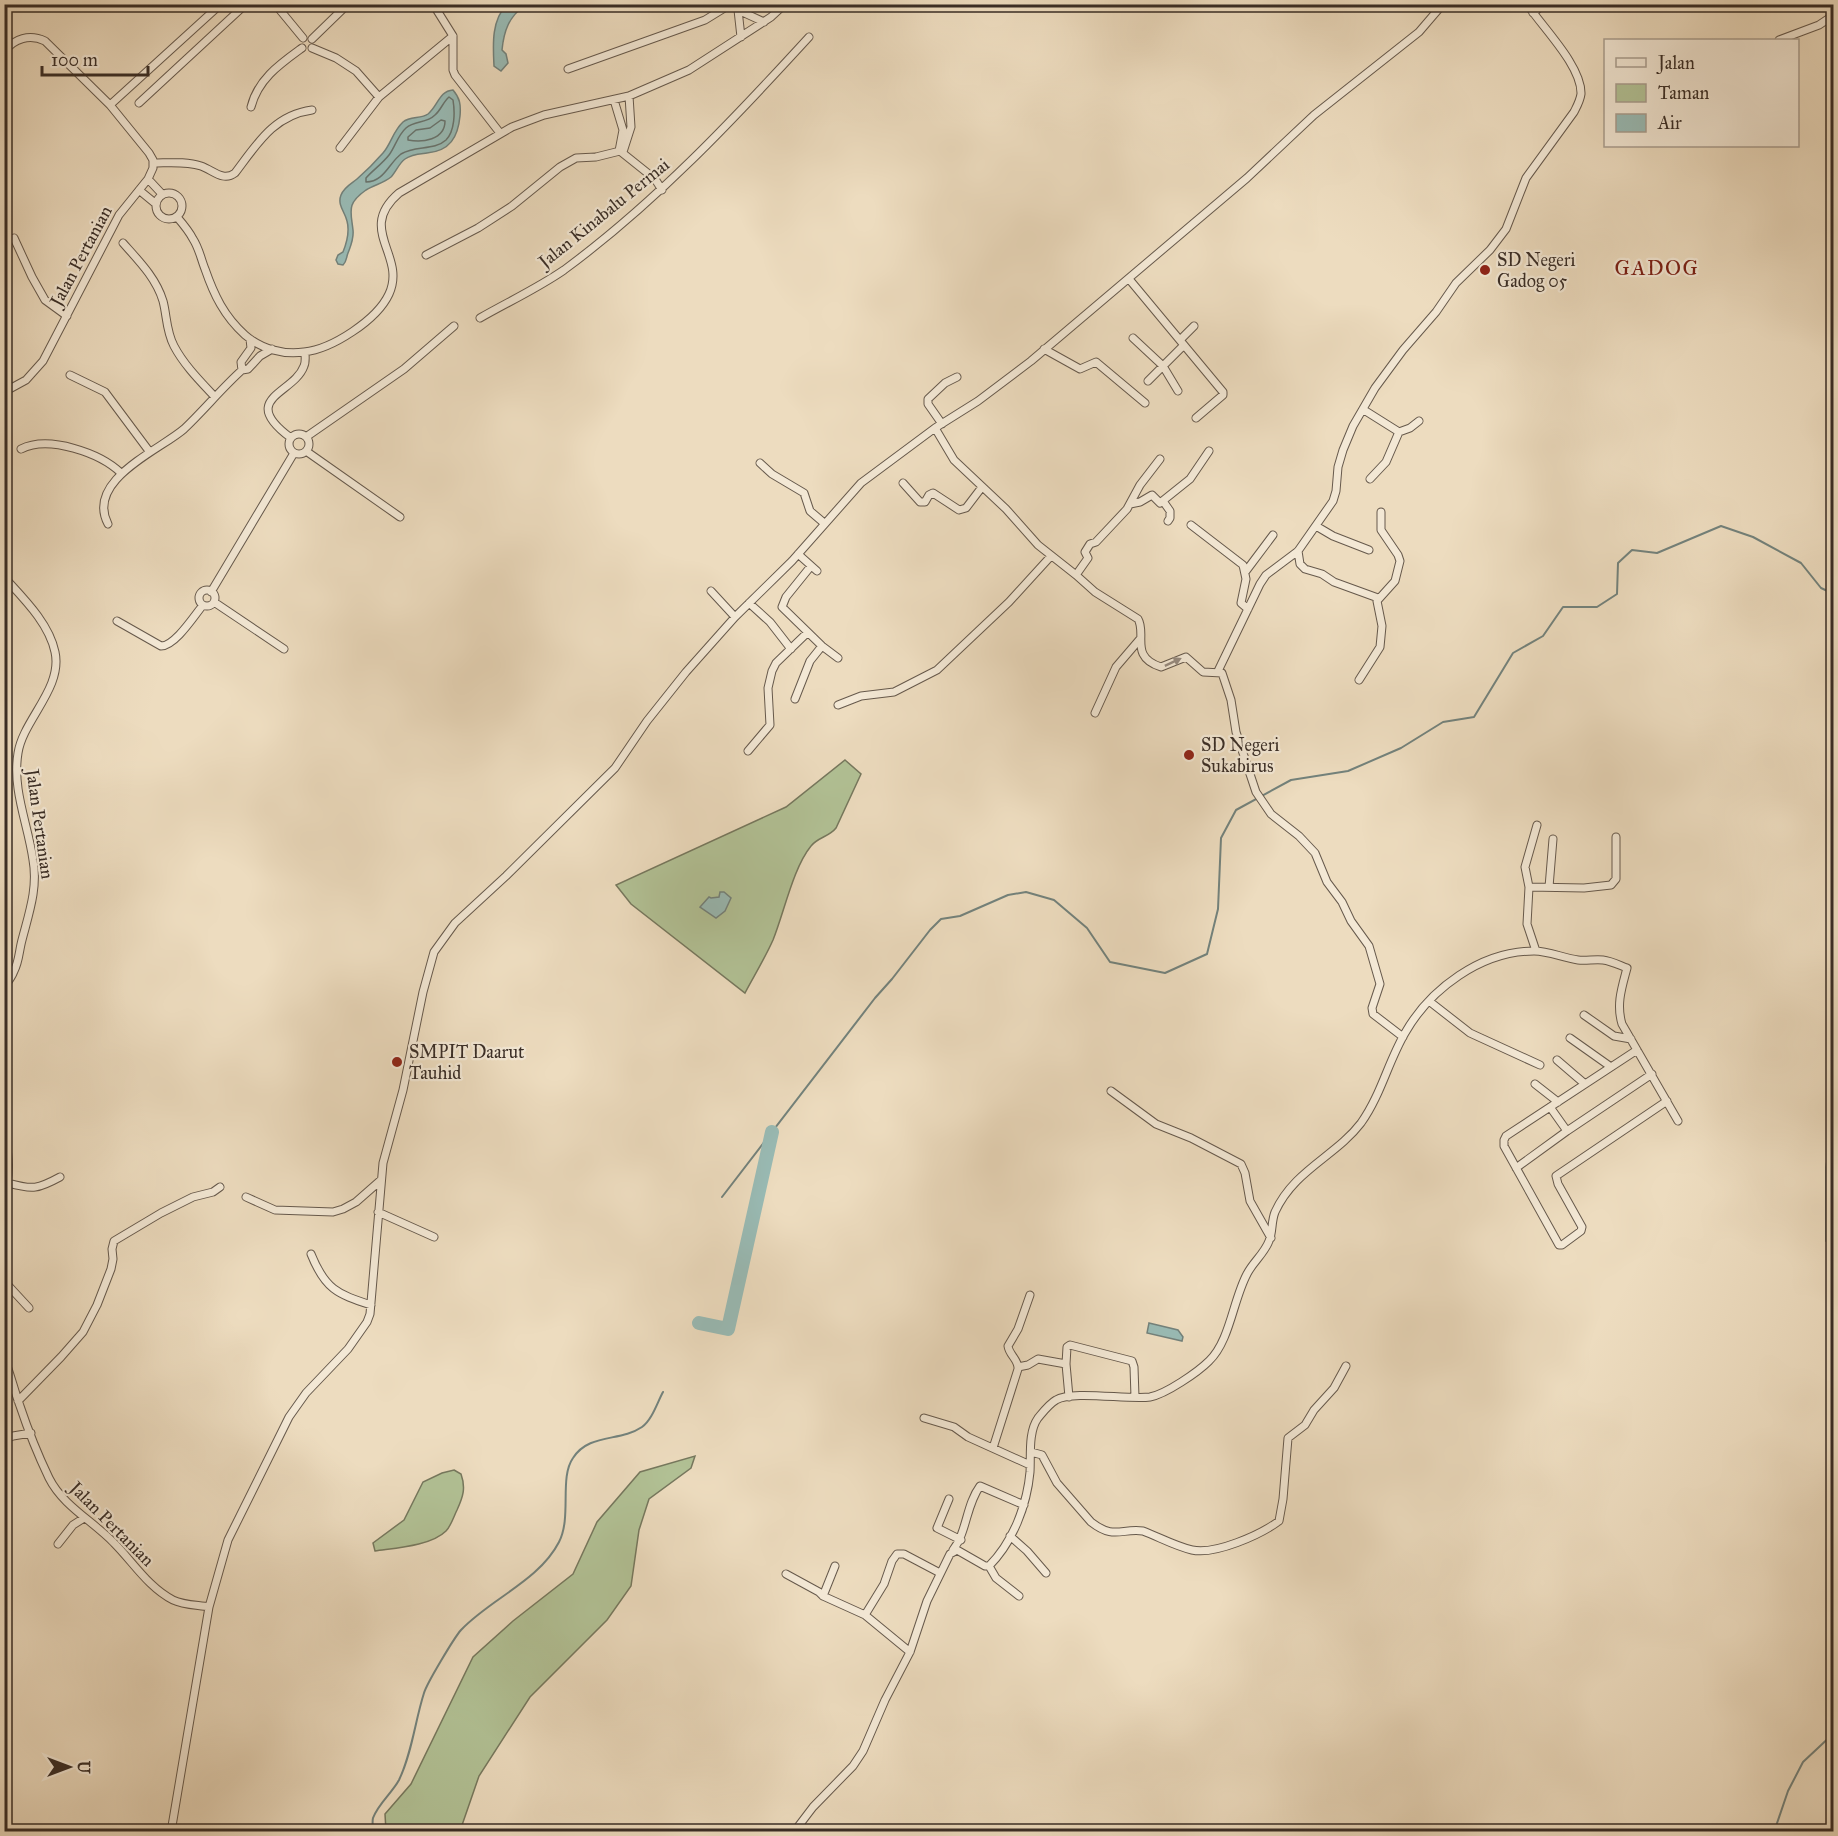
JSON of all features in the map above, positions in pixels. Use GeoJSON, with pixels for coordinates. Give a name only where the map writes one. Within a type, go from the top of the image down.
{"type":"FeatureCollection","features":[{"type":"Feature","properties":{"kind":"street"},"geometry":{"type":"LineString","coordinates":[[110,105],[221,4]]}},
{"type":"Feature","properties":{"kind":"street"},"geometry":{"type":"LineString","coordinates":[[139,103],[246,4]]}},
{"type":"Feature","properties":{"kind":"street"},"geometry":{"type":"LineString","coordinates":[[275,4],[303,38]]}},
{"type":"Feature","properties":{"kind":"street"},"geometry":{"type":"LineString","coordinates":[[312,48],[312,39],[348,4]]}},
{"type":"Feature","properties":{"kind":"street"},"geometry":{"type":"LineString","coordinates":[[433,4],[453,36],[453,70],[459,82],[500,133]]}},
{"type":"Feature","properties":{"kind":"street"},"geometry":{"type":"LineString","coordinates":[[177,217],[195,241],[220,306],[228,318],[250,339],[262,347],[283,352],[305,352],[329,344],[371,317],[382,307],[391,287],[390,257],[382,236],[381,218],[392,199],[500,133],[544,115],[629,96],[689,70],[764,22],[785,4]]}},
{"type":"Feature","properties":{"kind":"street"},"geometry":{"type":"LineString","coordinates":[[171,1832],[209,1607],[228,1540],[289,1417],[306,1393],[354,1342],[367,1322],[372,1305],[383,1163],[403,1090],[423,992],[434,952],[455,923],[615,768],[673,688],[735,617],[798,554],[861,483],[938,426],[1001,384],[1044,349],[1247,178],[1314,115],[1419,32],[1443,4]]}},
{"type":"Feature","properties":{"kind":"street"},"geometry":{"type":"LineString","coordinates":[[1218,671],[1266,575],[1298,551],[1333,501],[1340,458],[1353,426],[1376,388],[1403,350],[1432,318],[1456,283],[1490,250],[1506,229],[1526,178],[1580,101],[1580,90],[1573,69],[1527,4]]}},
{"type":"Feature","properties":{"kind":"street"},"geometry":{"type":"LineString","coordinates":[[1533,13],[1544,4]]}},
{"type":"Feature","properties":{"kind":"street"},"geometry":{"type":"LineString","coordinates":[[734,6],[764,22]]}},
{"type":"Feature","properties":{"kind":"street"},"geometry":{"type":"LineString","coordinates":[[734,6],[741,37]]}},
{"type":"Feature","properties":{"kind":"street"},"geometry":{"type":"LineString","coordinates":[[568,69],[705,20],[734,6]]}},
{"type":"Feature","properties":{"kind":"street"},"geometry":{"type":"LineString","coordinates":[[1782,39],[1820,25],[1833,15]]}},
{"type":"Feature","properties":{"kind":"street"},"geometry":{"type":"LineString","coordinates":[[340,148],[379,97],[453,36]]}},
{"type":"Feature","properties":{"kind":"street"},"geometry":{"type":"LineString","coordinates":[[4,52],[18,40],[27,37],[36,37],[45,41],[110,105],[149,153],[153,163],[194,165],[221,176],[228,177],[235,172],[265,133],[274,125],[294,114],[312,110]]}},
{"type":"Feature","properties":{"kind":"street","name":"Jalan Kinabalu Permai"},"geometry":{"type":"LineString","coordinates":[[480,318],[562,271],[662,190],[809,37]]}},
{"type":"Feature","properties":{"kind":"street"},"geometry":{"type":"LineString","coordinates":[[303,38],[312,39]]}},
{"type":"Feature","properties":{"kind":"street"},"geometry":{"type":"LineString","coordinates":[[302,48],[300,43],[303,38]]}},
{"type":"Feature","properties":{"kind":"street"},"geometry":{"type":"LineString","coordinates":[[302,48],[306,50],[312,48],[336,58],[356,71],[379,97]]}},
{"type":"Feature","properties":{"kind":"street"},"geometry":{"type":"LineString","coordinates":[[251,107],[257,90],[264,80],[276,67],[302,48]]}},
{"type":"Feature","properties":{"kind":"street"},"geometry":{"type":"LineString","coordinates":[[621,152],[631,127],[629,96]]}},
{"type":"Feature","properties":{"kind":"street"},"geometry":{"type":"LineString","coordinates":[[614,100],[623,130],[621,152]]}},
{"type":"Feature","properties":{"kind":"street"},"geometry":{"type":"LineString","coordinates":[[426,255],[478,228],[513,206],[560,167],[576,158],[621,152],[655,179],[662,190]]}},
{"type":"Feature","properties":{"kind":"street","name":"Jalan Pertanian"},"geometry":{"type":"LineString","coordinates":[[4,392],[26,380],[39,367],[119,215],[148,179],[153,163]]}},
{"type":"Feature","properties":{"kind":"street"},"geometry":{"type":"LineString","coordinates":[[148,179],[162,194]]}},
{"type":"Feature","properties":{"kind":"street"},"geometry":{"type":"LineString","coordinates":[[139,190],[156,204],[162,217],[170,219],[177,217],[182,207],[179,197],[173,193],[162,194]]}},
{"type":"Feature","properties":{"kind":"street"},"geometry":{"type":"LineString","coordinates":[[156,204],[162,194]]}},
{"type":"Feature","properties":{"kind":"street"},"geometry":{"type":"LineString","coordinates":[[15,238],[45,300],[67,316]]}},
{"type":"Feature","properties":{"kind":"street"},"geometry":{"type":"LineString","coordinates":[[123,243],[150,274],[158,288],[175,347],[214,397]]}},
{"type":"Feature","properties":{"kind":"street"},"geometry":{"type":"LineString","coordinates":[[1128,279],[1223,393],[1196,418]]}},
{"type":"Feature","properties":{"kind":"street"},"geometry":{"type":"LineString","coordinates":[[306,437],[404,369],[454,326]]}},
{"type":"Feature","properties":{"kind":"street"},"geometry":{"type":"LineString","coordinates":[[1148,381],[1163,366],[1194,326]]}},
{"type":"Feature","properties":{"kind":"street"},"geometry":{"type":"LineString","coordinates":[[1133,338],[1163,366],[1178,391]]}},
{"type":"Feature","properties":{"kind":"street"},"geometry":{"type":"LineString","coordinates":[[242,370],[241,362],[251,348],[250,339]]}},
{"type":"Feature","properties":{"kind":"street"},"geometry":{"type":"LineString","coordinates":[[108,524],[104,516],[107,495],[121,473],[149,451],[173,438],[242,370],[248,369],[260,356],[272,349]]}},
{"type":"Feature","properties":{"kind":"street"},"geometry":{"type":"LineString","coordinates":[[1044,349],[1080,369],[1095,362],[1145,403]]}},
{"type":"Feature","properties":{"kind":"street"},"geometry":{"type":"LineString","coordinates":[[291,438],[276,426],[270,416],[269,406],[274,395],[302,370],[305,365],[305,352]]}},
{"type":"Feature","properties":{"kind":"street"},"geometry":{"type":"LineString","coordinates":[[70,375],[105,392],[149,451]]}},
{"type":"Feature","properties":{"kind":"street"},"geometry":{"type":"LineString","coordinates":[[957,377],[945,383],[928,399],[928,404],[954,460],[981,488],[1006,509],[1029,537],[1095,592],[1138,619],[1141,624],[1140,639],[1146,658],[1157,666],[1167,666],[1186,657],[1203,672],[1222,673],[1226,679],[1231,700],[1236,732],[1256,792],[1266,808],[1299,836],[1318,858],[1327,882],[1342,902],[1351,921],[1368,946],[1380,984],[1372,1008],[1373,1014],[1403,1037]]}},
{"type":"Feature","properties":{"kind":"street"},"geometry":{"type":"LineString","coordinates":[[1364,410],[1399,432]]}},
{"type":"Feature","properties":{"kind":"street"},"geometry":{"type":"LineString","coordinates":[[1370,479],[1386,462],[1399,432],[1419,421]]}},
{"type":"Feature","properties":{"kind":"street"},"geometry":{"type":"LineString","coordinates":[[296,434],[306,437],[309,442],[306,451],[300,454],[294,453],[289,448],[291,438],[296,434]]}},
{"type":"Feature","properties":{"kind":"street"},"geometry":{"type":"LineString","coordinates":[[21,448],[28,445],[71,446],[111,464],[121,473]]}},
{"type":"Feature","properties":{"kind":"street"},"geometry":{"type":"LineString","coordinates":[[306,451],[400,517]]}},
{"type":"Feature","properties":{"kind":"street"},"geometry":{"type":"LineString","coordinates":[[1130,504],[1140,502],[1152,495],[1160,503],[1163,501],[1190,479],[1209,451]]}},
{"type":"Feature","properties":{"kind":"street"},"geometry":{"type":"LineString","coordinates":[[212,592],[294,453]]}},
{"type":"Feature","properties":{"kind":"street"},"geometry":{"type":"LineString","coordinates":[[1076,575],[1088,558],[1086,552],[1090,544],[1096,542],[1124,513],[1140,485],[1160,459]]}},
{"type":"Feature","properties":{"kind":"street"},"geometry":{"type":"LineString","coordinates":[[760,463],[772,474],[804,493],[810,511],[824,523]]}},
{"type":"Feature","properties":{"kind":"street"},"geometry":{"type":"LineString","coordinates":[[903,483],[920,502],[925,502],[931,494],[935,494],[959,510],[966,508],[981,488]]}},
{"type":"Feature","properties":{"kind":"street"},"geometry":{"type":"LineString","coordinates":[[1163,501],[1170,511],[1168,521]]}},
{"type":"Feature","properties":{"kind":"street"},"geometry":{"type":"LineString","coordinates":[[1359,680],[1380,647],[1382,626],[1377,605],[1378,598],[1394,582],[1400,561],[1380,528],[1381,512]]}},
{"type":"Feature","properties":{"kind":"street"},"geometry":{"type":"LineString","coordinates":[[1191,525],[1240,563],[1245,572]]}},
{"type":"Feature","properties":{"kind":"street"},"geometry":{"type":"LineString","coordinates":[[1316,526],[1333,536],[1369,550]]}},
{"type":"Feature","properties":{"kind":"street"},"geometry":{"type":"LineString","coordinates":[[1248,609],[1242,603],[1245,572],[1273,535]]}},
{"type":"Feature","properties":{"kind":"street"},"geometry":{"type":"LineString","coordinates":[[1298,551],[1300,564],[1305,569],[1378,598]]}},
{"type":"Feature","properties":{"kind":"street"},"geometry":{"type":"LineString","coordinates":[[798,554],[814,569],[786,597],[782,605],[785,612],[807,633],[838,658]]}},
{"type":"Feature","properties":{"kind":"street"},"geometry":{"type":"LineString","coordinates":[[838,705],[869,694],[894,692],[937,670],[1009,602],[1051,556]]}},
{"type":"Feature","properties":{"kind":"street","name":"Jalan Pertanian"},"geometry":{"type":"LineString","coordinates":[[4,577],[27,603],[46,630],[56,658],[51,682],[18,752],[16,783],[33,858],[35,884],[16,968],[4,987]]}},
{"type":"Feature","properties":{"kind":"street"},"geometry":{"type":"LineString","coordinates":[[203,605],[200,600],[201,594],[206,591],[212,592]]}},
{"type":"Feature","properties":{"kind":"street"},"geometry":{"type":"LineString","coordinates":[[711,591],[735,617]]}},
{"type":"Feature","properties":{"kind":"street"},"geometry":{"type":"LineString","coordinates":[[203,605],[210,606],[214,602],[215,596],[212,592]]}},
{"type":"Feature","properties":{"kind":"street"},"geometry":{"type":"LineString","coordinates":[[214,602],[284,649]]}},
{"type":"Feature","properties":{"kind":"street"},"geometry":{"type":"LineString","coordinates":[[749,603],[770,622],[791,649]]}},
{"type":"Feature","properties":{"kind":"street"},"geometry":{"type":"LineString","coordinates":[[117,621],[161,646],[165,646],[174,641],[203,605]]}},
{"type":"Feature","properties":{"kind":"street"},"geometry":{"type":"LineString","coordinates":[[748,751],[769,728],[768,688],[770,675],[776,663],[807,633]]}},
{"type":"Feature","properties":{"kind":"street"},"geometry":{"type":"LineString","coordinates":[[1095,713],[1116,667],[1140,639]]}},
{"type":"Feature","properties":{"kind":"street"},"geometry":{"type":"LineString","coordinates":[[795,699],[810,661],[822,646]]}},
{"type":"Feature","properties":{"kind":"street"},"geometry":{"type":"LineString","coordinates":[[1536,951],[1527,924],[1529,886],[1526,862],[1537,825]]}},
{"type":"Feature","properties":{"kind":"street"},"geometry":{"type":"LineString","coordinates":[[1529,886],[1584,888],[1613,884],[1617,877],[1616,837]]}},
{"type":"Feature","properties":{"kind":"street"},"geometry":{"type":"LineString","coordinates":[[1549,887],[1553,839]]}},
{"type":"Feature","properties":{"kind":"street"},"geometry":{"type":"LineString","coordinates":[[989,1566],[1010,1536],[1024,1505],[1033,1430],[1038,1418],[1056,1400],[1069,1397],[1151,1397],[1179,1383],[1211,1359],[1222,1341],[1246,1275],[1271,1238],[1275,1213],[1292,1186],[1313,1165],[1353,1132],[1367,1114],[1378,1094],[1403,1037],[1418,1013],[1456,978],[1489,959],[1536,951],[1578,960],[1604,960],[1627,968],[1618,1013],[1678,1120]]}},
{"type":"Feature","properties":{"kind":"street"},"geometry":{"type":"LineString","coordinates":[[1429,1001],[1470,1033],[1540,1065]]}},
{"type":"Feature","properties":{"kind":"street"},"geometry":{"type":"LineString","coordinates":[[1584,1015],[1614,1036],[1631,1039]]}},
{"type":"Feature","properties":{"kind":"street"},"geometry":{"type":"LineString","coordinates":[[1570,1038],[1611,1067]]}},
{"type":"Feature","properties":{"kind":"street"},"geometry":{"type":"LineString","coordinates":[[1637,1050],[1505,1137],[1504,1146],[1559,1245],[1581,1231],[1582,1227],[1558,1184],[1556,1176],[1667,1101]]}},
{"type":"Feature","properties":{"kind":"street"},"geometry":{"type":"LineString","coordinates":[[1557,1060],[1585,1084]]}},
{"type":"Feature","properties":{"kind":"street"},"geometry":{"type":"LineString","coordinates":[[1516,1168],[1652,1074]]}},
{"type":"Feature","properties":{"kind":"street"},"geometry":{"type":"LineString","coordinates":[[1535,1084],[1558,1102]]}},
{"type":"Feature","properties":{"kind":"street"},"geometry":{"type":"LineString","coordinates":[[1111,1091],[1156,1124],[1191,1138],[1241,1164],[1245,1173],[1250,1202],[1271,1238]]}},
{"type":"Feature","properties":{"kind":"street"},"geometry":{"type":"LineString","coordinates":[[1550,1107],[1567,1131]]}},
{"type":"Feature","properties":{"kind":"street"},"geometry":{"type":"LineString","coordinates":[[4,1124],[9,1168],[4,1195]]}},
{"type":"Feature","properties":{"kind":"street"},"geometry":{"type":"LineString","coordinates":[[8,1183],[33,1188],[60,1177]]}},
{"type":"Feature","properties":{"kind":"street"},"geometry":{"type":"LineString","coordinates":[[246,1197],[275,1210],[333,1212],[356,1202],[381,1180]]}},
{"type":"Feature","properties":{"kind":"street"},"geometry":{"type":"LineString","coordinates":[[18,1401],[83,1332],[111,1269],[113,1259],[111,1249],[114,1242],[193,1197],[213,1192],[220,1187]]}},
{"type":"Feature","properties":{"kind":"street"},"geometry":{"type":"LineString","coordinates":[[378,1212],[434,1238]]}},
{"type":"Feature","properties":{"kind":"street"},"geometry":{"type":"LineString","coordinates":[[311,1254],[320,1275],[327,1284],[343,1295],[372,1305]]}},
{"type":"Feature","properties":{"kind":"street"},"geometry":{"type":"LineString","coordinates":[[4,1281],[29,1308]]}},
{"type":"Feature","properties":{"kind":"street"},"geometry":{"type":"LineString","coordinates":[[993,1448],[1018,1367],[1008,1347],[1018,1329],[1030,1295]]}},
{"type":"Feature","properties":{"kind":"street"},"geometry":{"type":"LineString","coordinates":[[1069,1397],[1066,1364],[1067,1347],[1070,1345],[1130,1360],[1134,1367],[1135,1397]]}},
{"type":"Feature","properties":{"kind":"street","name":"Jalan Pertanian"},"geometry":{"type":"LineString","coordinates":[[4,1358],[14,1381],[18,1401],[50,1480],[84,1518],[115,1543],[143,1576],[165,1595],[180,1602],[209,1607]]}},
{"type":"Feature","properties":{"kind":"street"},"geometry":{"type":"LineString","coordinates":[[1018,1367],[1028,1365],[1038,1359],[1066,1364]]}},
{"type":"Feature","properties":{"kind":"street"},"geometry":{"type":"LineString","coordinates":[[1031,1452],[1042,1455],[1058,1483],[1091,1522],[1098,1527],[1115,1533],[1143,1531],[1197,1551],[1227,1545],[1257,1535],[1279,1521],[1288,1438],[1305,1425],[1314,1410],[1334,1388],[1346,1366]]}},
{"type":"Feature","properties":{"kind":"street"},"geometry":{"type":"LineString","coordinates":[[924,1418],[954,1427],[968,1437],[1030,1465]]}},
{"type":"Feature","properties":{"kind":"street"},"geometry":{"type":"LineString","coordinates":[[4,1440],[31,1433]]}},
{"type":"Feature","properties":{"kind":"street"},"geometry":{"type":"LineString","coordinates":[[795,1832],[813,1807],[858,1758],[910,1652],[927,1601],[940,1573],[961,1540],[967,1515],[980,1486],[1024,1505]]}},
{"type":"Feature","properties":{"kind":"street"},"geometry":{"type":"LineString","coordinates":[[949,1499],[938,1528],[961,1540]]}},
{"type":"Feature","properties":{"kind":"street"},"geometry":{"type":"LineString","coordinates":[[58,1544],[73,1525],[84,1518]]}},
{"type":"Feature","properties":{"kind":"street"},"geometry":{"type":"LineString","coordinates":[[1010,1536],[1046,1573]]}},
{"type":"Feature","properties":{"kind":"street"},"geometry":{"type":"LineString","coordinates":[[953,1550],[961,1551],[985,1566],[989,1566],[996,1578],[1019,1596]]}},
{"type":"Feature","properties":{"kind":"street"},"geometry":{"type":"LineString","coordinates":[[865,1615],[884,1584],[892,1561],[897,1554],[907,1556],[940,1573]]}},
{"type":"Feature","properties":{"kind":"street"},"geometry":{"type":"LineString","coordinates":[[823,1596],[836,1566]]}},
{"type":"Feature","properties":{"kind":"street"},"geometry":{"type":"LineString","coordinates":[[786,1574],[823,1596],[865,1615],[910,1652]]}},
{"type":"Feature","properties":{"kind":"green space"},"geometry":{"type":"Polygon","coordinates":[[[845,760],[861,774],[836,828],[811,846],[799,866],[773,940],[745,993],[631,904],[616,885],[786,807],[845,760]]]}},
{"type":"Feature","properties":{"kind":"green space"},"geometry":{"type":"Polygon","coordinates":[[[695,1456],[691,1468],[649,1499],[639,1530],[631,1586],[607,1620],[530,1697],[479,1776],[460,1831],[386,1831],[385,1814],[411,1784],[473,1657],[513,1621],[573,1574],[597,1522],[640,1472],[695,1456]]]}},
{"type":"Feature","properties":{"kind":"green space"},"geometry":{"type":"Polygon","coordinates":[[[454,1470],[461,1474],[463,1492],[446,1531],[422,1543],[375,1551],[373,1543],[404,1520],[423,1482],[454,1470]]]}},
{"type":"Feature","properties":{"kind":"water"},"geometry":{"type":"Polygon","coordinates":[[[507,4],[525,5],[511,19],[506,30],[502,50],[506,54],[508,63],[501,71],[494,66],[494,34],[498,18],[507,4]]]}},
{"type":"Feature","properties":{"kind":"water"},"geometry":{"type":"Polygon","coordinates":[[[453,90],[460,105],[459,124],[455,136],[442,149],[408,157],[391,177],[366,190],[355,199],[351,208],[352,242],[345,262],[343,265],[338,264],[336,260],[343,252],[348,233],[347,221],[340,202],[342,192],[383,153],[403,122],[428,114],[445,93],[453,90]]]}},
{"type":"Feature","properties":{"kind":"water"},"geometry":{"type":"Polygon","coordinates":[[[720,892],[724,892],[731,898],[725,911],[716,918],[700,907],[709,897],[719,897],[720,892]]]}},
{"type":"Feature","properties":{"kind":"water"},"geometry":{"type":"Polygon","coordinates":[[[1833,1117],[1833,1242],[1826,1241],[1826,1167],[1833,1117]]]}},
{"type":"Feature","properties":{"kind":"water"},"geometry":{"type":"Polygon","coordinates":[[[1149,1323],[1178,1330],[1183,1337],[1182,1341],[1147,1333],[1149,1323]]]}},
{"type":"Feature","properties":{"kind":"waterway"},"geometry":{"type":"LineString","coordinates":[[722,1197],[875,998],[941,919],[960,916],[1008,895],[1026,892],[1054,900],[1087,928],[1110,962],[1165,973],[1207,954],[1218,909],[1221,838],[1236,810],[1291,780],[1348,771],[1401,748],[1443,722],[1474,717],[1513,653],[1543,636],[1563,607],[1597,607],[1617,594],[1618,563],[1632,550],[1657,553],[1721,526],[1753,537],[1801,563],[1821,588],[1834,594]]}},
{"type":"Feature","properties":{"kind":"waterway"},"geometry":{"type":"LineString","coordinates":[[699,1323],[728,1329],[772,1132]]}},
{"type":"Feature","properties":{"kind":"waterway"},"geometry":{"type":"LineString","coordinates":[[373,1832],[375,1813],[396,1785],[403,1770],[426,1688],[453,1642],[461,1630],[473,1619],[539,1568],[559,1542],[565,1521],[567,1476],[573,1458],[587,1445],[624,1435],[642,1427],[651,1416],[663,1392]]}},
{"type":"Feature","properties":{"kind":"waterway"},"geometry":{"type":"LineString","coordinates":[[1774,1832],[1788,1791],[1803,1762],[1834,1733]]}},
{"type":"Feature","properties":{"kind":"place","name":"SD Negeri Gadog 05"},"geometry":{"type":"Point","coordinates":[1485,270]}},
{"type":"Feature","properties":{"kind":"place","name":"SD Negeri Sukabirus"},"geometry":{"type":"Point","coordinates":[1189,755]}},
{"type":"Feature","properties":{"kind":"place","name":"SMPIT Daarut Tauhid"},"geometry":{"type":"Point","coordinates":[397,1062]}},
{"type":"Feature","properties":{"kind":"district","name":"GADOG"},"geometry":{"type":"Point","coordinates":[1657,268]}}]}
